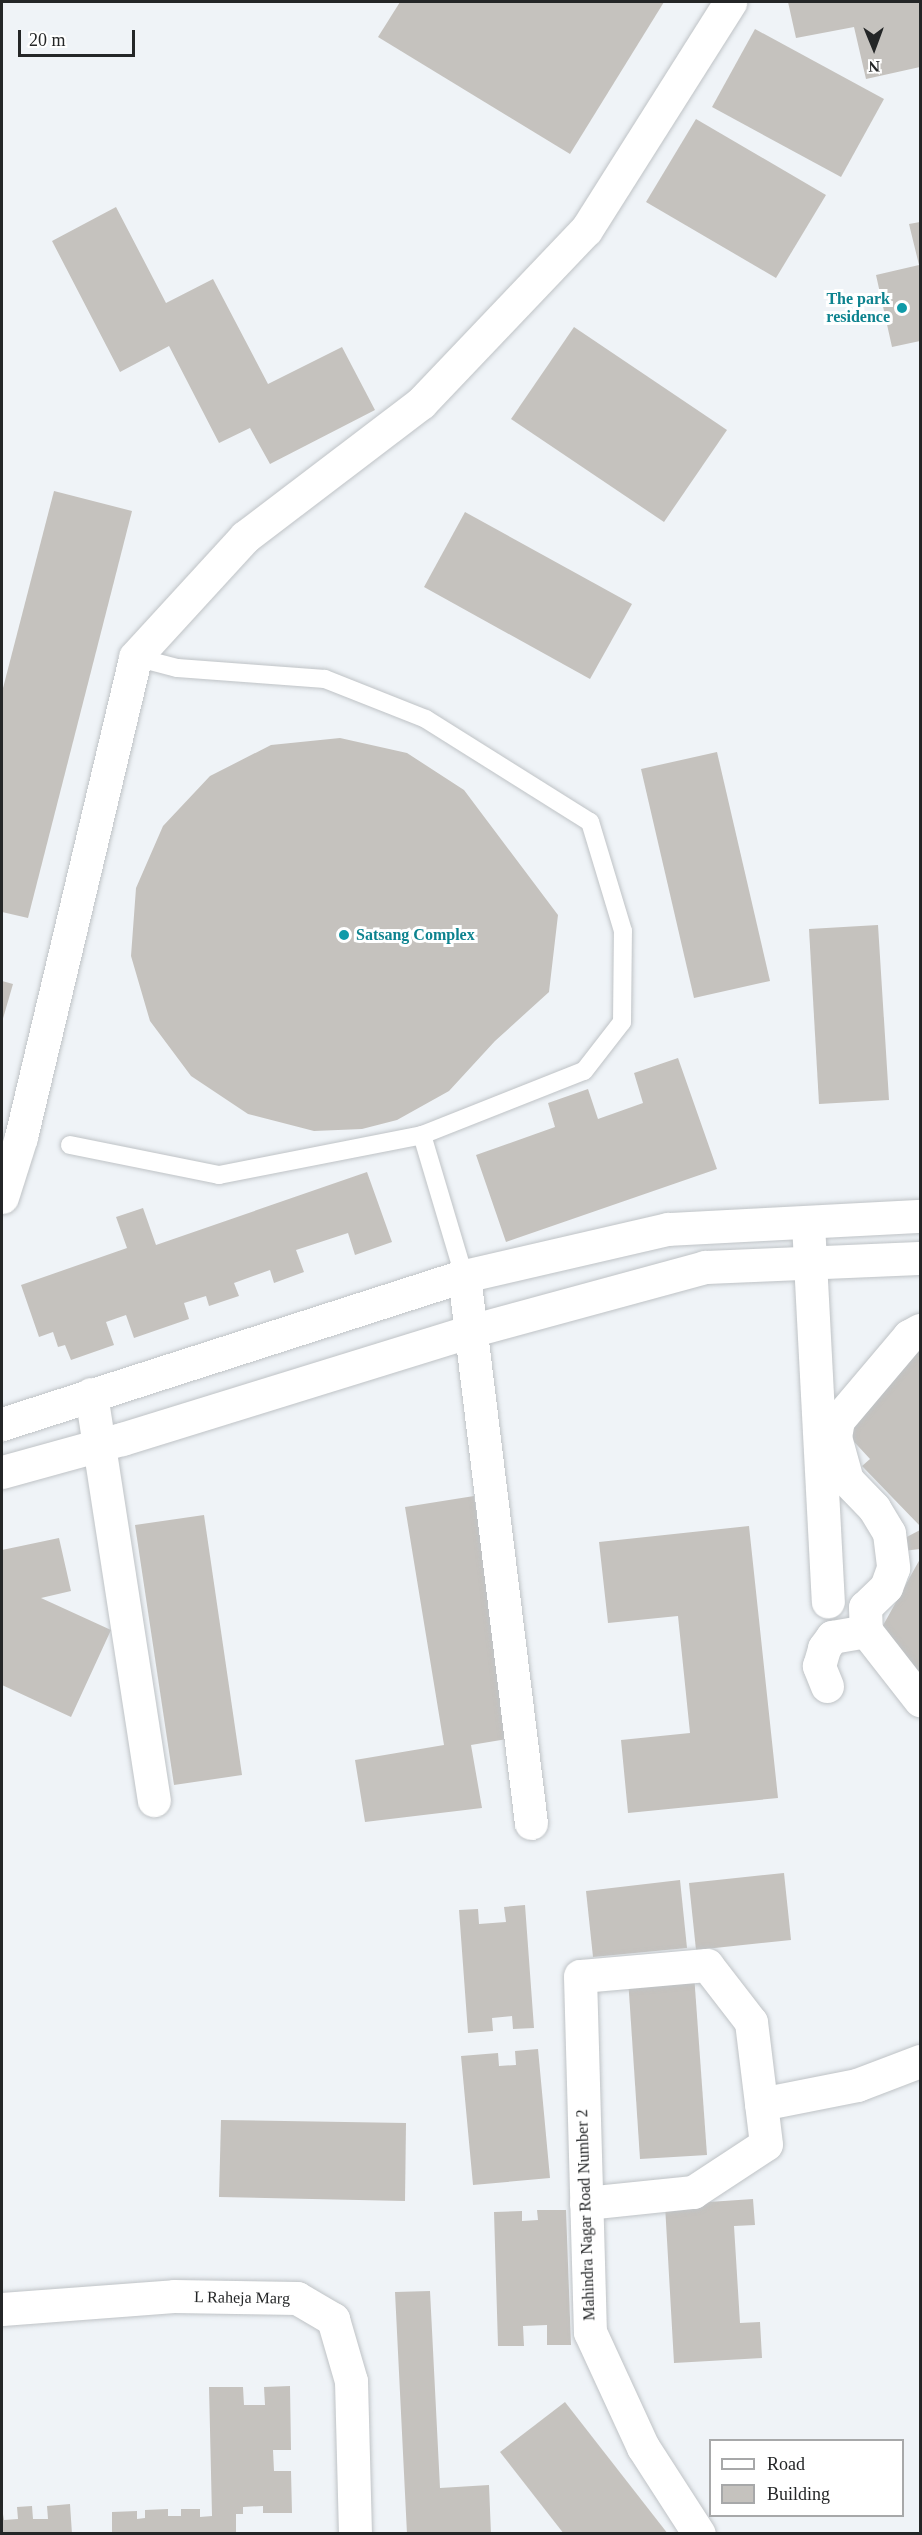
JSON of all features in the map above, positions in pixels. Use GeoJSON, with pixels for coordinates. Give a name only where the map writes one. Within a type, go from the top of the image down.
{"type":"FeatureCollection","features":[{"type":"Feature","properties":{"kind":"street"},"geometry":{"type":"LineString","coordinates":[[2,1197],[21,1137],[135,657],[245,537],[421,403],[586,230],[730,2]]}},
{"type":"Feature","properties":{"kind":"street"},"geometry":{"type":"LineString","coordinates":[[2,1424],[464,1276],[668,1229],[921,1216]]}},
{"type":"Feature","properties":{"kind":"street"},"geometry":{"type":"LineString","coordinates":[[808,1223],[828,1601]]}},
{"type":"Feature","properties":{"kind":"street"},"geometry":{"type":"LineString","coordinates":[[2,1472],[101,1445],[470,1331],[705,1267],[811,1265],[921,1258]]}},
{"type":"Feature","properties":{"kind":"street"},"geometry":{"type":"LineString","coordinates":[[464,1276],[531,1823]]}},
{"type":"Feature","properties":{"kind":"street"},"geometry":{"type":"LineString","coordinates":[[921,1330],[909,1336],[838,1420],[835,1437],[847,1480],[874,1508],[890,1533],[893,1569],[886,1587],[866,1607],[866,1631],[921,1700]]}},
{"type":"Feature","properties":{"kind":"street"},"geometry":{"type":"LineString","coordinates":[[92,1394],[154,1800]]}},
{"type":"Feature","properties":{"kind":"street"},"geometry":{"type":"LineString","coordinates":[[827,1686],[819,1666],[824,1648],[832,1637],[866,1631]]}},
{"type":"Feature","properties":{"kind":"street","name":"Mahindra Nagar Road Number 2"},"geometry":{"type":"LineString","coordinates":[[699,2534],[643,2447],[590,2332],[580,1976],[707,1965],[751,2022],[761,2104]]}},
{"type":"Feature","properties":{"kind":"street"},"geometry":{"type":"LineString","coordinates":[[586,2203],[693,2192],[766,2144],[761,2104],[857,2085],[921,2061]]}},
{"type":"Feature","properties":{"kind":"street","name":"L Raheja Marg"},"geometry":{"type":"LineString","coordinates":[[2,2309],[174,2296],[297,2298],[333,2319],[351,2381],[355,2534]]}},
{"type":"Feature","properties":{"kind":"lane"},"geometry":{"type":"LineString","coordinates":[[70,1145],[219,1175],[422,1135],[584,1071],[622,1022],[623,931],[590,822],[426,719],[325,680],[177,668],[135,657]]}},
{"type":"Feature","properties":{"kind":"lane"},"geometry":{"type":"LineString","coordinates":[[422,1135],[464,1276]]}},
{"type":"Feature","properties":{"kind":"building"},"geometry":{"type":"Polygon","coordinates":[[[400,2],[664,2],[570,154],[378,37],[400,2]]]}},
{"type":"Feature","properties":{"kind":"building"},"geometry":{"type":"Polygon","coordinates":[[[788,2],[920,2],[920,67],[866,79],[854,27],[796,38],[788,2]]]}},
{"type":"Feature","properties":{"kind":"building"},"geometry":{"type":"Polygon","coordinates":[[[755,29],[884,99],[841,177],[712,107],[755,29]]]}},
{"type":"Feature","properties":{"kind":"building"},"geometry":{"type":"Polygon","coordinates":[[[696,119],[826,195],[776,278],[646,202],[696,119]]]}},
{"type":"Feature","properties":{"kind":"building"},"geometry":{"type":"Polygon","coordinates":[[[116,207],[166,303],[213,279],[268,384],[342,347],[375,410],[270,464],[250,428],[219,443],[169,346],[120,372],[52,241],[116,207]]]}},
{"type":"Feature","properties":{"kind":"building","name":"The park residence"},"geometry":{"type":"Polygon","coordinates":[[[920,222],[920,341],[892,347],[876,275],[919,265],[909,224],[920,222]]]}},
{"type":"Feature","properties":{"kind":"building"},"geometry":{"type":"Polygon","coordinates":[[[574,327],[727,430],[664,522],[511,419],[574,327]]]}},
{"type":"Feature","properties":{"kind":"building"},"geometry":{"type":"Polygon","coordinates":[[[54,491],[132,511],[28,918],[2,912],[2,692],[54,491]]]}},
{"type":"Feature","properties":{"kind":"building"},"geometry":{"type":"Polygon","coordinates":[[[465,512],[632,604],[590,679],[424,587],[465,512]]]}},
{"type":"Feature","properties":{"kind":"building","name":"Satsang Complex"},"geometry":{"type":"Polygon","coordinates":[[[340,738],[407,753],[464,790],[558,915],[549,992],[495,1041],[449,1091],[397,1120],[362,1129],[314,1131],[248,1114],[191,1076],[150,1021],[131,956],[136,888],[163,826],[210,776],[271,745],[340,738]]]}},
{"type":"Feature","properties":{"kind":"building"},"geometry":{"type":"Polygon","coordinates":[[[717,752],[770,981],[694,998],[641,769],[717,752]]]}},
{"type":"Feature","properties":{"kind":"building"},"geometry":{"type":"Polygon","coordinates":[[[878,925],[889,1100],[819,1104],[809,929],[878,925]]]}},
{"type":"Feature","properties":{"kind":"building"},"geometry":{"type":"Polygon","coordinates":[[[2,981],[13,984],[2,1022],[2,981]]]}},
{"type":"Feature","properties":{"kind":"building"},"geometry":{"type":"Polygon","coordinates":[[[678,1058],[717,1169],[506,1242],[476,1155],[555,1127],[548,1103],[588,1089],[598,1119],[643,1103],[634,1073],[678,1058]]]}},
{"type":"Feature","properties":{"kind":"building"},"geometry":{"type":"Polygon","coordinates":[[[367,1172],[392,1242],[355,1255],[348,1233],[296,1250],[304,1272],[274,1283],[270,1270],[234,1283],[239,1296],[209,1306],[206,1296],[184,1303],[189,1319],[134,1338],[126,1315],[106,1322],[114,1345],[71,1360],[65,1345],[58,1347],[53,1332],[39,1337],[21,1285],[127,1248],[116,1217],[143,1208],[156,1245],[367,1172]]]}},
{"type":"Feature","properties":{"kind":"building"},"geometry":{"type":"Polygon","coordinates":[[[920,1346],[920,1526],[862,1466],[870,1459],[845,1432],[869,1410],[862,1403],[920,1346]]]}},
{"type":"Feature","properties":{"kind":"building"},"geometry":{"type":"Polygon","coordinates":[[[474,1496],[513,1738],[471,1745],[482,1808],[365,1822],[355,1760],[444,1745],[405,1507],[474,1496]]]}},
{"type":"Feature","properties":{"kind":"building"},"geometry":{"type":"Polygon","coordinates":[[[204,1515],[242,1775],[174,1785],[135,1525],[204,1515]]]}},
{"type":"Feature","properties":{"kind":"building"},"geometry":{"type":"Polygon","coordinates":[[[749,1526],[778,1798],[628,1813],[621,1740],[690,1733],[678,1616],[608,1623],[599,1542],[749,1526]]]}},
{"type":"Feature","properties":{"kind":"building"},"geometry":{"type":"Polygon","coordinates":[[[920,1530],[920,1549],[903,1551],[903,1539],[920,1530]]]}},
{"type":"Feature","properties":{"kind":"building"},"geometry":{"type":"Polygon","coordinates":[[[59,1538],[71,1591],[41,1598],[111,1630],[71,1717],[2,1685],[2,1550],[59,1538]]]}},
{"type":"Feature","properties":{"kind":"building"},"geometry":{"type":"Polygon","coordinates":[[[920,1559],[920,1678],[893,1653],[899,1646],[881,1629],[920,1559]]]}},
{"type":"Feature","properties":{"kind":"building"},"geometry":{"type":"Polygon","coordinates":[[[784,1873],[791,1940],[696,1950],[689,1883],[784,1873]]]}},
{"type":"Feature","properties":{"kind":"building"},"geometry":{"type":"Polygon","coordinates":[[[680,1880],[687,1948],[593,1957],[586,1891],[680,1880]]]}},
{"type":"Feature","properties":{"kind":"building"},"geometry":{"type":"Polygon","coordinates":[[[525,1905],[534,2028],[513,2029],[512,2016],[492,2018],[493,2031],[468,2033],[459,1910],[478,1909],[479,1924],[506,1922],[504,1907],[525,1905]]]}},
{"type":"Feature","properties":{"kind":"building"},"geometry":{"type":"Polygon","coordinates":[[[694,1974],[707,2155],[640,2159],[628,1978],[694,1974]]]}},
{"type":"Feature","properties":{"kind":"building"},"geometry":{"type":"Polygon","coordinates":[[[538,2049],[550,2178],[473,2185],[461,2056],[498,2053],[499,2066],[516,2065],[515,2051],[538,2049]]]}},
{"type":"Feature","properties":{"kind":"building"},"geometry":{"type":"Polygon","coordinates":[[[221,2120],[406,2123],[405,2201],[219,2197],[221,2120]]]}},
{"type":"Feature","properties":{"kind":"building"},"geometry":{"type":"Polygon","coordinates":[[[753,2199],[755,2225],[734,2226],[740,2323],[760,2322],[762,2358],[674,2363],[665,2205],[753,2199]]]}},
{"type":"Feature","properties":{"kind":"building"},"geometry":{"type":"Polygon","coordinates":[[[537,2210],[566,2210],[571,2345],[547,2345],[547,2325],[523,2326],[524,2346],[498,2346],[494,2212],[522,2211],[522,2221],[538,2220],[537,2210]]]}},
{"type":"Feature","properties":{"kind":"building"},"geometry":{"type":"Polygon","coordinates":[[[430,2291],[440,2488],[489,2485],[491,2534],[407,2534],[395,2292],[430,2291]]]}},
{"type":"Feature","properties":{"kind":"building"},"geometry":{"type":"Polygon","coordinates":[[[290,2386],[291,2450],[273,2450],[274,2471],[291,2471],[292,2513],[263,2513],[263,2506],[243,2507],[243,2514],[236,2514],[236,2534],[112,2534],[112,2512],[137,2511],[137,2519],[145,2518],[145,2510],[168,2509],[168,2516],[181,2516],[181,2509],[200,2509],[200,2517],[212,2516],[209,2387],[243,2387],[244,2405],[265,2405],[264,2387],[290,2386]]]}},
{"type":"Feature","properties":{"kind":"building"},"geometry":{"type":"Polygon","coordinates":[[[565,2402],[668,2534],[564,2534],[500,2452],[565,2402]]]}},
{"type":"Feature","properties":{"kind":"building"},"geometry":{"type":"Polygon","coordinates":[[[70,2504],[72,2534],[2,2534],[2,2508],[4,2520],[18,2519],[17,2507],[32,2506],[33,2519],[48,2519],[47,2506],[70,2504]]]}},
{"type":"Feature","properties":{"kind":"place","name":"The park residence"},"geometry":{"type":"Point","coordinates":[902,308]}},
{"type":"Feature","properties":{"kind":"place","name":"Satsang Complex"},"geometry":{"type":"Point","coordinates":[344,935]}}]}
